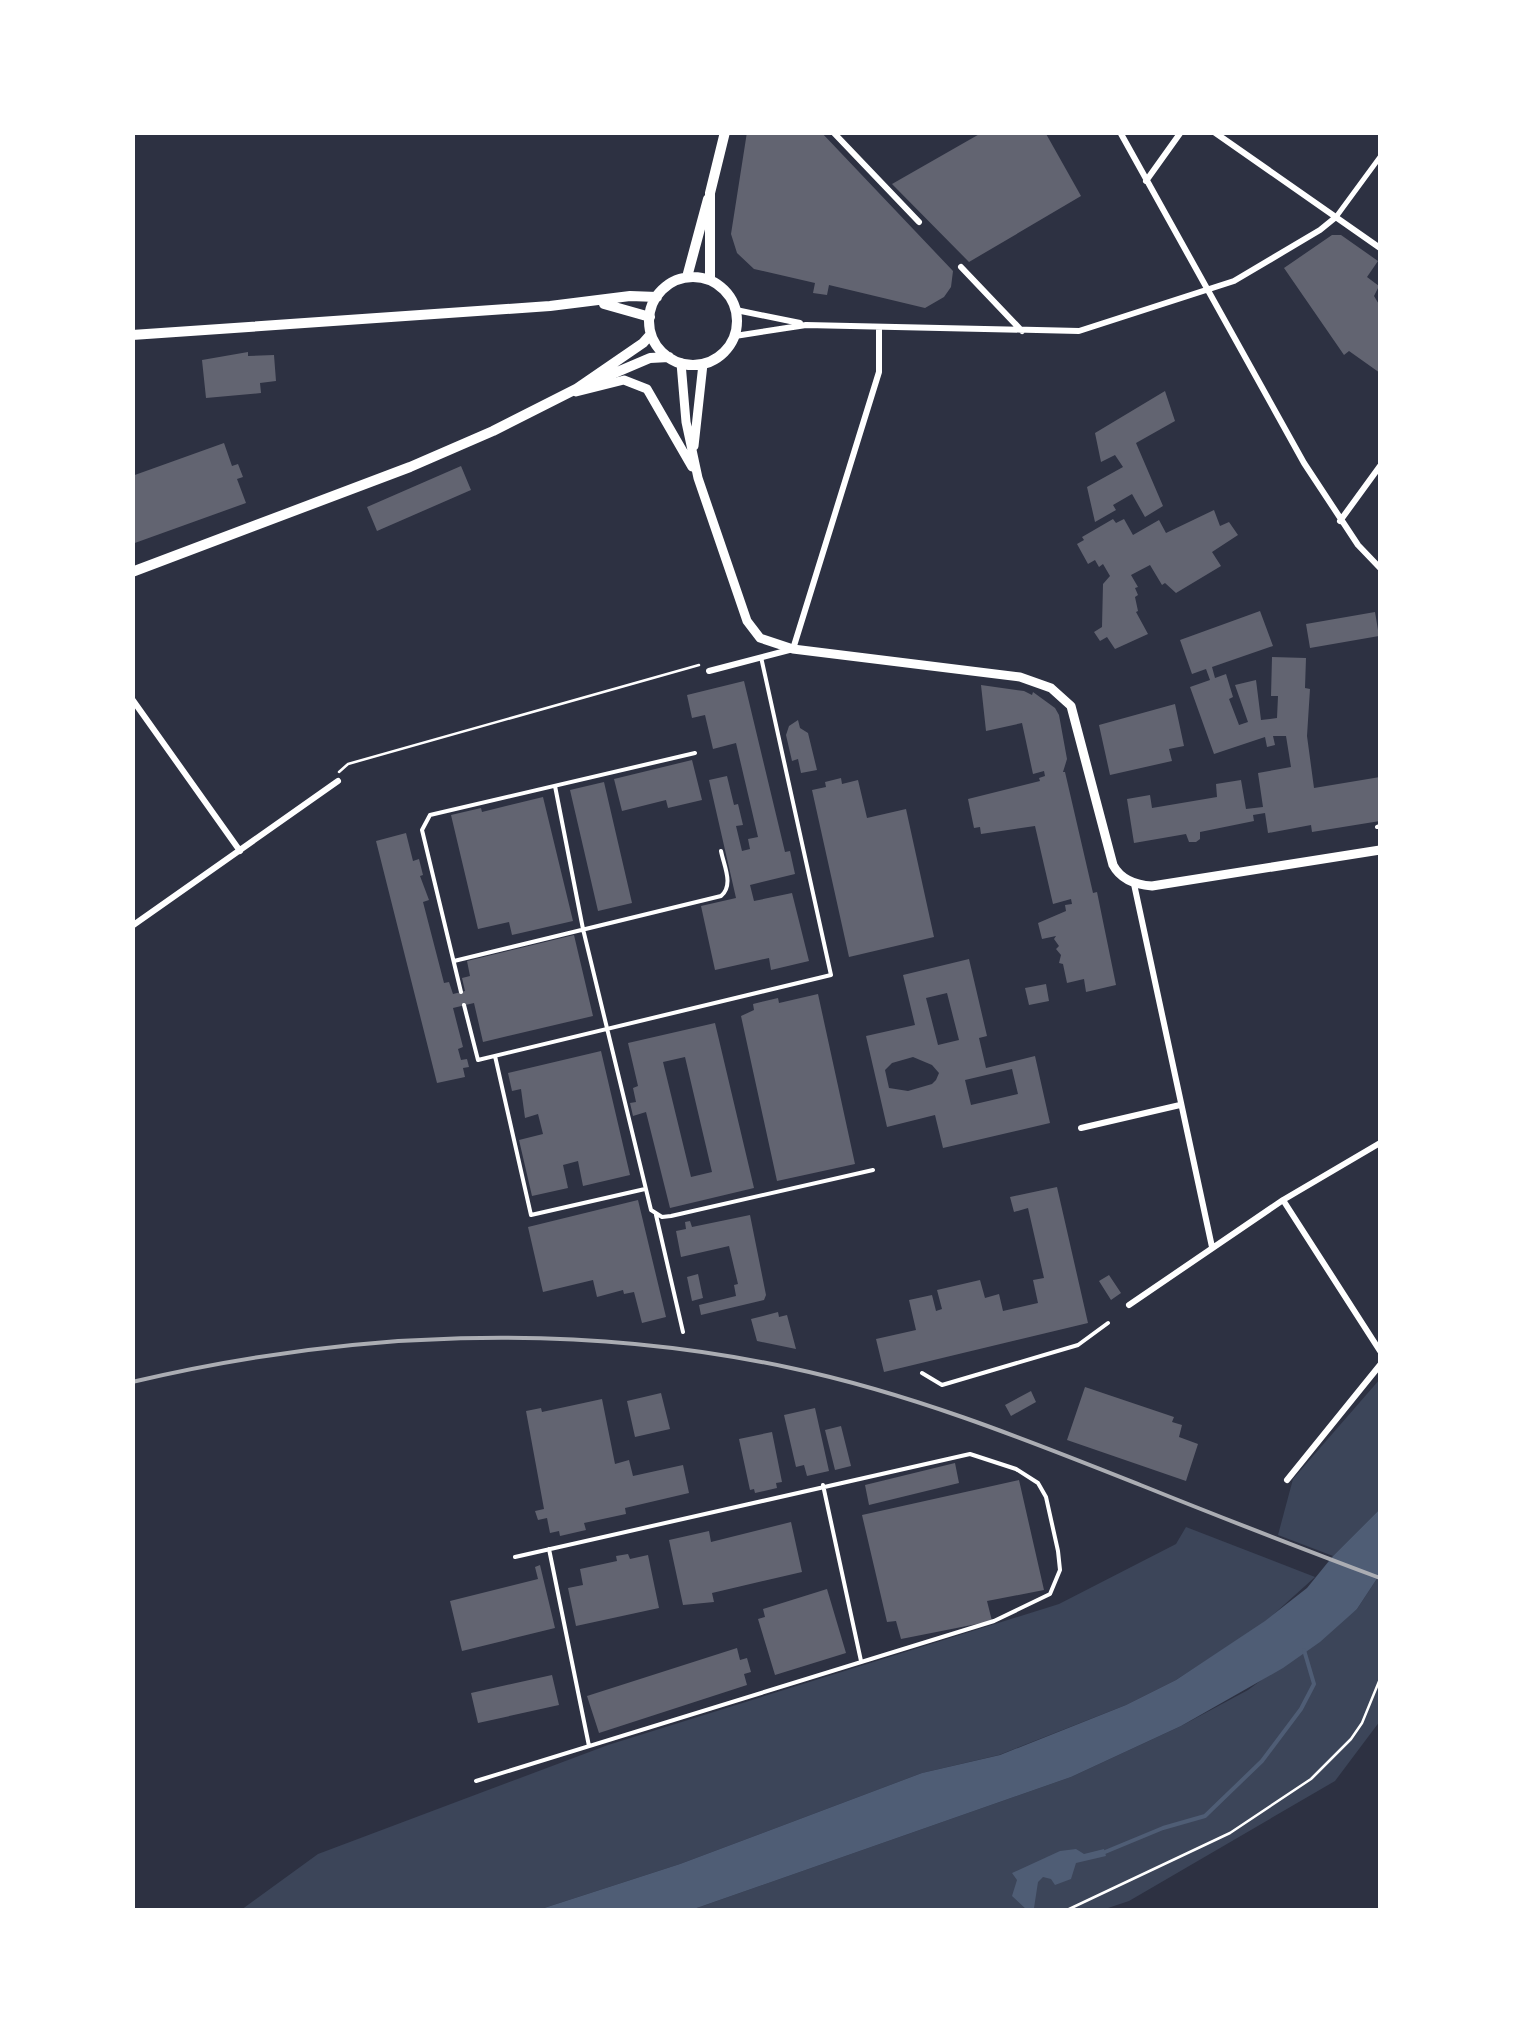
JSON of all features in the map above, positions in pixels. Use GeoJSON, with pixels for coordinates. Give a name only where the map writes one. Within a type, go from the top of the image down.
{"type":"FeatureCollection","features":[{"type":"Feature","properties":{"kind":"main road"},"geometry":{"type":"LineString","coordinates":[[686,278],[725,132]]}},
{"type":"Feature","properties":{"kind":"main road"},"geometry":{"type":"LineString","coordinates":[[710,193],[710,280]]}},
{"type":"Feature","properties":{"kind":"main road"},"geometry":{"type":"LineString","coordinates":[[686,278],[710,280],[726,292],[736,310],[735,336],[726,351],[703,364],[681,363],[657,346],[652,334],[650,317],[656,297],[669,285],[686,278]]}},
{"type":"Feature","properties":{"kind":"main road"},"geometry":{"type":"LineString","coordinates":[[132,335],[656,297]]}},
{"type":"Feature","properties":{"kind":"main road"},"geometry":{"type":"LineString","coordinates":[[588,303],[611,304],[650,317]]}},
{"type":"Feature","properties":{"kind":"main road"},"geometry":{"type":"LineString","coordinates":[[132,572],[410,466],[562,396],[652,334]]}},
{"type":"Feature","properties":{"kind":"main road"},"geometry":{"type":"LineString","coordinates":[[576,388],[650,358],[669,357]]}},
{"type":"Feature","properties":{"kind":"street"},"geometry":{"type":"LineString","coordinates":[[833,132],[919,222]]}},
{"type":"Feature","properties":{"kind":"street"},"geometry":{"type":"LineString","coordinates":[[1120,132],[1206,291],[1340,521],[1380,568]]}},
{"type":"Feature","properties":{"kind":"street"},"geometry":{"type":"LineString","coordinates":[[1146,181],[1182,132]]}},
{"type":"Feature","properties":{"kind":"street"},"geometry":{"type":"LineString","coordinates":[[1214,132],[1380,248]]}},
{"type":"Feature","properties":{"kind":"street"},"geometry":{"type":"LineString","coordinates":[[736,310],[806,324],[1078,331],[1206,291],[1251,272],[1336,217],[1380,157]]}},
{"type":"Feature","properties":{"kind":"street"},"geometry":{"type":"LineString","coordinates":[[962,266],[1022,332]]}},
{"type":"Feature","properties":{"kind":"street"},"geometry":{"type":"LineString","coordinates":[[735,336],[806,324]]}},
{"type":"Feature","properties":{"kind":"street"},"geometry":{"type":"LineString","coordinates":[[793,649],[879,372],[879,328]]}},
{"type":"Feature","properties":{"kind":"street"},"geometry":{"type":"LineString","coordinates":[[681,363],[686,422],[698,478]]}},
{"type":"Feature","properties":{"kind":"street"},"geometry":{"type":"LineString","coordinates":[[694,454],[703,364]]}},
{"type":"Feature","properties":{"kind":"street"},"geometry":{"type":"LineString","coordinates":[[562,396],[624,380],[646,388],[698,478],[747,621],[760,638],[793,649],[1020,677],[1051,688],[1071,706],[1112,864],[1134,884],[1152,886],[1380,850]]}},
{"type":"Feature","properties":{"kind":"street"},"geometry":{"type":"LineString","coordinates":[[1340,521],[1380,466]]}},
{"type":"Feature","properties":{"kind":"street"},"geometry":{"type":"LineString","coordinates":[[709,671],[793,649]]}},
{"type":"Feature","properties":{"kind":"street"},"geometry":{"type":"LineString","coordinates":[[132,699],[240,851]]}},
{"type":"Feature","properties":{"kind":"street"},"geometry":{"type":"LineString","coordinates":[[132,926],[338,782]]}},
{"type":"Feature","properties":{"kind":"street"},"geometry":{"type":"LineString","coordinates":[[1134,884],[1212,1247]]}},
{"type":"Feature","properties":{"kind":"street"},"geometry":{"type":"LineString","coordinates":[[1081,1128],[1180,1105]]}},
{"type":"Feature","properties":{"kind":"street"},"geometry":{"type":"LineString","coordinates":[[1129,1305],[1283,1200],[1380,1143]]}},
{"type":"Feature","properties":{"kind":"street"},"geometry":{"type":"LineString","coordinates":[[1283,1200],[1380,1351]]}},
{"type":"Feature","properties":{"kind":"street"},"geometry":{"type":"LineString","coordinates":[[1287,1480],[1380,1365]]}},
{"type":"Feature","properties":{"kind":"lane"},"geometry":{"type":"LineString","coordinates":[[464,1005],[478,1060],[831,975],[761,658]]}},
{"type":"Feature","properties":{"kind":"lane"},"geometry":{"type":"LineString","coordinates":[[461,992],[422,830],[425,820],[430,815],[695,754]]}},
{"type":"Feature","properties":{"kind":"lane"},"geometry":{"type":"LineString","coordinates":[[555,786],[583,929],[650,1210],[659,1216],[683,1332]]}},
{"type":"Feature","properties":{"kind":"lane"},"geometry":{"type":"LineString","coordinates":[[454,961],[721,896],[727,891],[728,882],[721,851]]}},
{"type":"Feature","properties":{"kind":"lane"},"geometry":{"type":"LineString","coordinates":[[495,1056],[531,1214],[645,1189]]}},
{"type":"Feature","properties":{"kind":"lane"},"geometry":{"type":"LineString","coordinates":[[659,1216],[873,1170]]}},
{"type":"Feature","properties":{"kind":"lane"},"geometry":{"type":"LineString","coordinates":[[922,1373],[942,1385],[1078,1345],[1108,1323]]}},
{"type":"Feature","properties":{"kind":"lane"},"geometry":{"type":"LineString","coordinates":[[476,1781],[994,1621],[1040,1600],[1056,1585],[1060,1570],[1046,1497],[1038,1483],[1016,1469],[970,1454],[516,1556]]}},
{"type":"Feature","properties":{"kind":"lane"},"geometry":{"type":"LineString","coordinates":[[823,1485],[861,1662]]}},
{"type":"Feature","properties":{"kind":"lane"},"geometry":{"type":"LineString","coordinates":[[550,1549],[588,1746]]}},
{"type":"Feature","properties":{"kind":"path"},"geometry":{"type":"LineString","coordinates":[[338,782],[336,774],[348,764],[707,662],[709,671]]}},
{"type":"Feature","properties":{"kind":"path"},"geometry":{"type":"LineString","coordinates":[[1067,1910],[1230,1834],[1310,1779],[1351,1739],[1362,1723],[1380,1678]]}},
{"type":"Feature","properties":{"kind":"shaded area"},"geometry":{"type":"Polygon","coordinates":[[[1380,1379],[1380,1509],[1333,1556],[1278,1535],[1293,1479],[1380,1379]]]}},
{"type":"Feature","properties":{"kind":"shaded area"},"geometry":{"type":"Polygon","coordinates":[[[1380,1509],[1380,1574],[1357,1609],[1283,1668],[1181,1726],[1071,1777],[691,1910],[538,1910],[680,1864],[922,1773],[1000,1755],[1126,1705],[1176,1680],[1265,1621],[1307,1588],[1380,1509]]]}},
{"type":"Feature","properties":{"kind":"shaded area"},"geometry":{"type":"Polygon","coordinates":[[[1186,1527],[1315,1577],[1265,1622],[1176,1680],[1126,1705],[999,1755],[922,1773],[680,1864],[538,1910],[241,1910],[318,1854],[608,1745],[1059,1604],[1176,1544],[1186,1527]]]}},
{"type":"Feature","properties":{"kind":"shaded area"},"geometry":{"type":"Polygon","coordinates":[[[1380,1574],[1380,1721],[1335,1781],[1129,1901],[1102,1910],[691,1910],[1071,1777],[1181,1726],[1248,1690],[1357,1609],[1380,1574]]]}},
{"type":"Feature","properties":{"kind":"shaded area"},"geometry":{"type":"Polygon","coordinates":[[[1076,1849],[1084,1854],[1104,1849],[1106,1856],[1076,1863],[1071,1879],[1055,1885],[1043,1877],[1038,1882],[1034,1908],[1027,1910],[1012,1896],[1017,1880],[1012,1873],[1060,1851],[1076,1849]]]}},
{"type":"Feature","properties":{"kind":"building"},"geometry":{"type":"Polygon","coordinates":[[[747,132],[821,132],[953,271],[951,287],[944,297],[925,308],[829,285],[827,295],[813,293],[815,283],[754,269],[737,253],[731,234],[747,132]]]}},
{"type":"Feature","properties":{"kind":"building"},"geometry":{"type":"Polygon","coordinates":[[[983,132],[1045,132],[1081,196],[969,262],[892,184],[983,132]]]}},
{"type":"Feature","properties":{"kind":"building"},"geometry":{"type":"Polygon","coordinates":[[[1332,235],[1341,235],[1378,261],[1367,277],[1379,286],[1374,296],[1380,306],[1380,373],[1349,351],[1344,355],[1284,268],[1332,235]]]}},
{"type":"Feature","properties":{"kind":"building"},"geometry":{"type":"Polygon","coordinates":[[[248,352],[248,356],[274,355],[276,381],[260,383],[261,393],[206,398],[202,360],[248,352]]]}},
{"type":"Feature","properties":{"kind":"building"},"geometry":{"type":"Polygon","coordinates":[[[1165,391],[1175,421],[1136,443],[1163,506],[1145,517],[1132,494],[1113,505],[1116,510],[1095,522],[1087,487],[1123,467],[1115,455],[1101,462],[1095,433],[1165,391]]]}},
{"type":"Feature","properties":{"kind":"building"},"geometry":{"type":"Polygon","coordinates":[[[224,443],[232,466],[238,464],[243,477],[237,479],[246,503],[132,544],[132,476],[224,443]]]}},
{"type":"Feature","properties":{"kind":"building"},"geometry":{"type":"Polygon","coordinates":[[[461,466],[471,490],[377,531],[367,507],[461,466]]]}},
{"type":"Feature","properties":{"kind":"building"},"geometry":{"type":"Polygon","coordinates":[[[1214,510],[1220,526],[1229,522],[1238,535],[1212,552],[1221,566],[1176,593],[1165,583],[1162,585],[1150,565],[1131,575],[1138,587],[1136,612],[1148,634],[1115,649],[1107,637],[1100,641],[1094,632],[1102,627],[1103,584],[1110,576],[1103,564],[1099,567],[1095,560],[1088,564],[1077,544],[1084,540],[1082,537],[1113,519],[1116,523],[1124,519],[1133,535],[1159,520],[1166,533],[1214,510]]]}},
{"type":"Feature","properties":{"kind":"building"},"geometry":{"type":"Polygon","coordinates":[[[1260,611],[1273,646],[1212,667],[1215,678],[1226,674],[1233,697],[1229,699],[1239,725],[1248,722],[1235,685],[1256,680],[1261,720],[1277,718],[1278,696],[1271,696],[1272,657],[1306,658],[1305,688],[1310,689],[1307,736],[1314,788],[1380,777],[1380,821],[1312,832],[1311,825],[1268,833],[1265,813],[1253,815],[1254,821],[1200,832],[1196,842],[1189,842],[1186,834],[1134,843],[1127,799],[1150,795],[1152,808],[1217,797],[1216,784],[1241,780],[1246,809],[1263,807],[1258,773],[1291,767],[1286,736],[1273,736],[1275,745],[1267,747],[1265,737],[1214,754],[1190,687],[1210,680],[1206,669],[1192,674],[1180,640],[1260,611]]]}},
{"type":"Feature","properties":{"kind":"building"},"geometry":{"type":"Polygon","coordinates":[[[1375,612],[1379,636],[1310,648],[1306,624],[1375,612]]]}},
{"type":"Feature","properties":{"kind":"building"},"geometry":{"type":"Polygon","coordinates":[[[744,681],[785,852],[790,851],[795,874],[750,885],[754,901],[792,893],[809,961],[771,970],[769,958],[715,970],[701,906],[736,898],[709,780],[727,776],[743,825],[736,826],[742,851],[750,849],[748,839],[758,837],[736,743],[713,749],[705,715],[692,718],[687,695],[744,681]]]}},
{"type":"Feature","properties":{"kind":"building"},"geometry":{"type":"Polygon","coordinates":[[[981,685],[1032,695],[1033,692],[1059,715],[1067,759],[1063,772],[1093,893],[1097,892],[1116,985],[1086,992],[1084,979],[1067,983],[1063,964],[1059,963],[1056,936],[1042,939],[1038,923],[1066,911],[1065,905],[1072,904],[1071,899],[1053,904],[1035,826],[981,834],[980,827],[974,828],[968,799],[1040,781],[1045,776],[1044,771],[1033,774],[1022,723],[986,731],[981,685]]]}},
{"type":"Feature","properties":{"kind":"building"},"geometry":{"type":"Polygon","coordinates":[[[1175,704],[1184,746],[1169,749],[1172,761],[1110,775],[1099,725],[1175,704]]]}},
{"type":"Feature","properties":{"kind":"building"},"geometry":{"type":"Polygon","coordinates":[[[798,720],[800,728],[808,733],[817,770],[801,773],[798,759],[792,761],[786,735],[789,726],[798,720]]]}},
{"type":"Feature","properties":{"kind":"building"},"geometry":{"type":"Polygon","coordinates":[[[692,760],[702,800],[668,808],[666,800],[622,811],[614,779],[692,760]]]}},
{"type":"Feature","properties":{"kind":"building"},"geometry":{"type":"Polygon","coordinates":[[[841,778],[842,784],[858,780],[867,818],[906,809],[934,937],[849,957],[812,790],[841,778]]]}},
{"type":"Feature","properties":{"kind":"building"},"geometry":{"type":"Polygon","coordinates":[[[604,782],[632,903],[598,911],[570,790],[604,782]]]}},
{"type":"Feature","properties":{"kind":"building"},"geometry":{"type":"Polygon","coordinates":[[[543,797],[573,921],[512,935],[509,922],[478,929],[451,815],[481,808],[482,812],[543,797]]]}},
{"type":"Feature","properties":{"kind":"building"},"geometry":{"type":"Polygon","coordinates":[[[406,833],[413,861],[419,859],[423,875],[420,876],[429,900],[423,902],[444,983],[449,982],[453,994],[465,991],[462,978],[470,976],[467,961],[574,935],[593,1016],[483,1042],[474,1003],[453,1008],[463,1047],[458,1049],[461,1060],[467,1059],[469,1067],[463,1068],[465,1077],[437,1083],[376,841],[406,833]]]}},
{"type":"Feature","properties":{"kind":"building"},"geometry":{"type":"Polygon","coordinates":[[[969,959],[987,1036],[979,1038],[986,1068],[1035,1056],[1050,1123],[943,1148],[935,1115],[887,1127],[866,1036],[915,1025],[903,975],[969,959]],[[947,993],[926,998],[938,1045],[959,1040],[947,993]],[[913,1057],[892,1063],[885,1070],[889,1088],[908,1091],[932,1084],[939,1073],[932,1065],[913,1057]],[[1012,1069],[965,1080],[971,1105],[1018,1094],[1012,1069]]]}},
{"type":"Feature","properties":{"kind":"building"},"geometry":{"type":"Polygon","coordinates":[[[1046,984],[1049,1001],[1029,1005],[1025,988],[1046,984]]]}},
{"type":"Feature","properties":{"kind":"building"},"geometry":{"type":"Polygon","coordinates":[[[818,994],[855,1164],[777,1181],[741,1016],[754,1010],[753,1004],[818,994]]]}},
{"type":"Feature","properties":{"kind":"building"},"geometry":{"type":"Polygon","coordinates":[[[715,1023],[754,1188],[670,1208],[646,1112],[633,1116],[630,1103],[636,1102],[633,1088],[638,1086],[628,1043],[715,1023]],[[685,1057],[663,1062],[691,1177],[712,1172],[685,1057]]]}},
{"type":"Feature","properties":{"kind":"building"},"geometry":{"type":"Polygon","coordinates":[[[601,1051],[630,1175],[583,1186],[578,1161],[563,1165],[568,1188],[532,1196],[519,1140],[543,1134],[538,1114],[525,1118],[521,1089],[512,1091],[508,1073],[601,1051]]]}},
{"type":"Feature","properties":{"kind":"building"},"geometry":{"type":"Polygon","coordinates":[[[1057,1187],[1088,1323],[884,1372],[876,1339],[916,1330],[909,1300],[932,1295],[936,1311],[942,1309],[937,1290],[980,1280],[985,1298],[999,1294],[1003,1311],[1038,1303],[1033,1280],[1044,1278],[1028,1208],[1014,1212],[1010,1197],[1057,1187]]]}},
{"type":"Feature","properties":{"kind":"building"},"geometry":{"type":"Polygon","coordinates":[[[638,1200],[666,1317],[642,1323],[634,1292],[624,1294],[623,1290],[597,1297],[593,1280],[543,1292],[528,1227],[638,1200]]]}},
{"type":"Feature","properties":{"kind":"building"},"geometry":{"type":"Polygon","coordinates":[[[750,1215],[764,1300],[701,1315],[699,1305],[736,1296],[734,1285],[738,1284],[729,1246],[681,1257],[676,1231],[686,1229],[685,1222],[690,1221],[692,1227],[750,1215]]]}},
{"type":"Feature","properties":{"kind":"building"},"geometry":{"type":"Polygon","coordinates":[[[698,1274],[703,1298],[692,1301],[687,1277],[698,1274]]]}},
{"type":"Feature","properties":{"kind":"building"},"geometry":{"type":"Polygon","coordinates":[[[1109,1275],[1121,1293],[1111,1300],[1099,1281],[1109,1275]]]}},
{"type":"Feature","properties":{"kind":"building"},"geometry":{"type":"Polygon","coordinates":[[[778,1312],[779,1317],[787,1315],[796,1349],[757,1341],[751,1319],[778,1312]]]}},
{"type":"Feature","properties":{"kind":"building"},"geometry":{"type":"Polygon","coordinates":[[[1085,1387],[1174,1417],[1172,1422],[1182,1425],[1179,1437],[1198,1444],[1186,1481],[1067,1440],[1085,1387]]]}},
{"type":"Feature","properties":{"kind":"building"},"geometry":{"type":"Polygon","coordinates":[[[1031,1391],[1036,1402],[1011,1416],[1005,1405],[1031,1391]]]}},
{"type":"Feature","properties":{"kind":"building"},"geometry":{"type":"Polygon","coordinates":[[[661,1393],[670,1429],[635,1437],[627,1401],[661,1393]]]}},
{"type":"Feature","properties":{"kind":"building"},"geometry":{"type":"Polygon","coordinates":[[[602,1399],[615,1464],[629,1460],[633,1476],[683,1465],[689,1493],[625,1508],[626,1514],[584,1523],[586,1530],[560,1536],[559,1531],[550,1533],[547,1518],[538,1520],[535,1511],[544,1509],[526,1411],[541,1408],[542,1412],[602,1399]]]}},
{"type":"Feature","properties":{"kind":"building"},"geometry":{"type":"Polygon","coordinates":[[[815,1408],[829,1471],[807,1476],[804,1465],[796,1467],[784,1415],[815,1408]]]}},
{"type":"Feature","properties":{"kind":"building"},"geometry":{"type":"Polygon","coordinates":[[[841,1426],[851,1466],[835,1470],[825,1430],[841,1426]]]}},
{"type":"Feature","properties":{"kind":"building"},"geometry":{"type":"Polygon","coordinates":[[[772,1432],[782,1482],[776,1483],[777,1488],[755,1493],[750,1490],[739,1439],[772,1432]]]}},
{"type":"Feature","properties":{"kind":"building"},"geometry":{"type":"Polygon","coordinates":[[[955,1463],[959,1483],[869,1505],[865,1485],[955,1463]]]}},
{"type":"Feature","properties":{"kind":"building"},"geometry":{"type":"Polygon","coordinates":[[[1019,1480],[1044,1590],[987,1601],[992,1621],[901,1639],[896,1621],[887,1622],[862,1515],[1019,1480]]]}},
{"type":"Feature","properties":{"kind":"building"},"geometry":{"type":"Polygon","coordinates":[[[791,1522],[802,1572],[712,1593],[714,1602],[683,1605],[669,1540],[709,1531],[711,1542],[791,1522]]]}},
{"type":"Feature","properties":{"kind":"building"},"geometry":{"type":"Polygon","coordinates":[[[628,1554],[630,1559],[648,1555],[659,1608],[576,1626],[568,1588],[583,1585],[580,1569],[617,1561],[616,1556],[628,1554]]]}},
{"type":"Feature","properties":{"kind":"building"},"geometry":{"type":"Polygon","coordinates":[[[540,1565],[555,1628],[462,1651],[450,1601],[538,1579],[535,1567],[540,1565]]]}},
{"type":"Feature","properties":{"kind":"building"},"geometry":{"type":"Polygon","coordinates":[[[827,1589],[846,1653],[775,1675],[758,1619],[765,1617],[763,1609],[827,1589]]]}},
{"type":"Feature","properties":{"kind":"building"},"geometry":{"type":"Polygon","coordinates":[[[737,1648],[740,1660],[747,1658],[751,1672],[744,1674],[747,1685],[599,1733],[587,1696],[737,1648]]]}},
{"type":"Feature","properties":{"kind":"building"},"geometry":{"type":"Polygon","coordinates":[[[552,1675],[559,1705],[478,1723],[471,1693],[552,1675]]]}},
{"type":"Feature","properties":{"kind":"waterway"},"geometry":{"type":"LineString","coordinates":[[1105,1852],[1205,1816],[1262,1761],[1301,1709],[1314,1684],[1304,1650]]}},
{"type":"Feature","properties":{"kind":"railway"},"geometry":{"type":"LineString","coordinates":[[132,1382],[295,1352],[461,1338],[544,1338],[709,1353],[791,1368],[927,1405],[1380,1578]]}}]}
